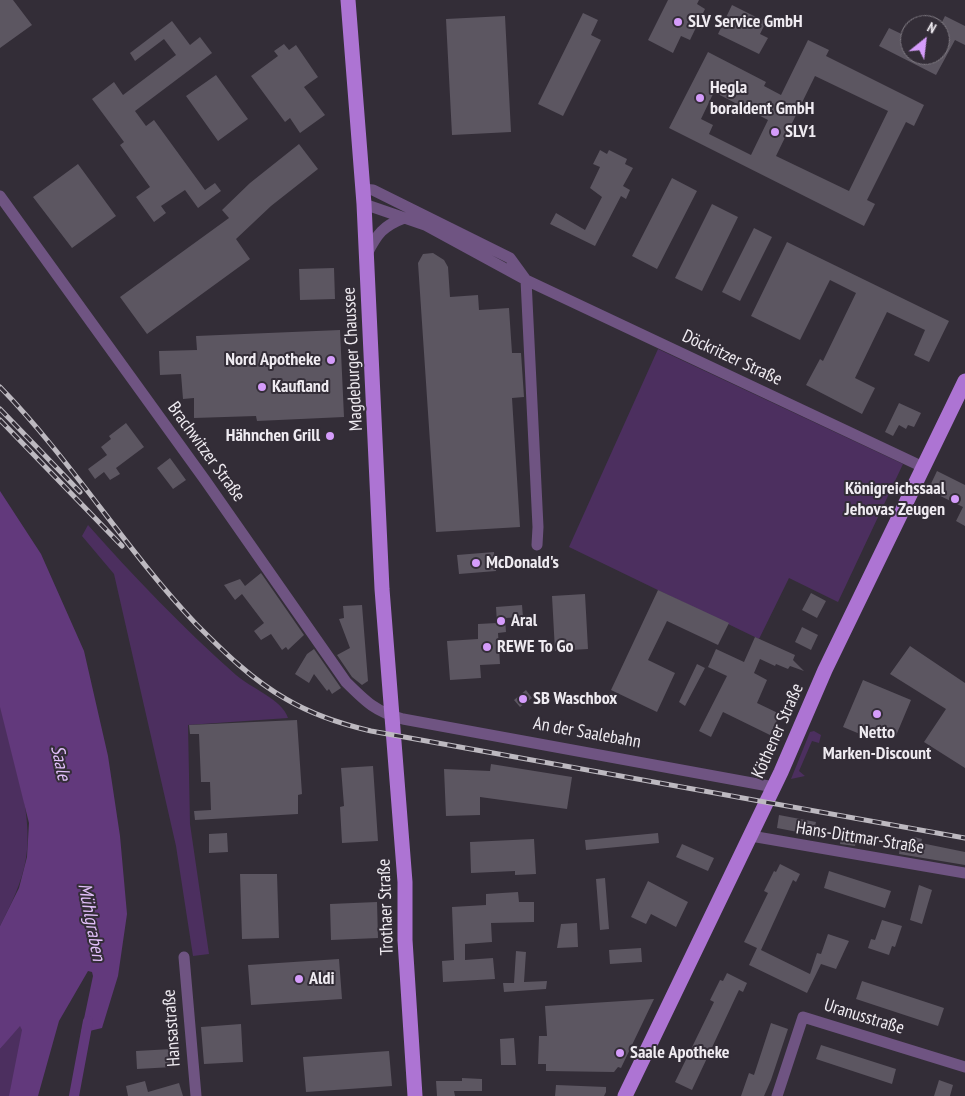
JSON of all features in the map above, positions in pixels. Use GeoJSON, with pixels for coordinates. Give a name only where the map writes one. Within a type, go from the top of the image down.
{"type":"FeatureCollection","features":[{"type":"Feature","properties":{"kind":"main road","name":"Magdeburger Chaussee"},"geometry":{"type":"LineString","coordinates":[[348,0],[364,196],[382,589],[393,716]]}},
{"type":"Feature","properties":{"kind":"main road","name":"Köthener Straße"},"geometry":{"type":"LineString","coordinates":[[625,1096],[774,786],[822,677],[963,388]]}},
{"type":"Feature","properties":{"kind":"main road","name":"Trothaer Straße"},"geometry":{"type":"LineString","coordinates":[[393,716],[405,882],[405,940],[414,1096]]}},
{"type":"Feature","properties":{"kind":"street","name":"Döckritzer Straße"},"geometry":{"type":"LineString","coordinates":[[526,280],[510,258],[373,190],[364,196],[404,218],[425,225],[526,280],[923,467]]}},
{"type":"Feature","properties":{"kind":"street","name":"Brachwitzer Straße"},"geometry":{"type":"LineString","coordinates":[[0,196],[210,488],[346,682],[367,704],[382,713],[393,716]]}},
{"type":"Feature","properties":{"kind":"street"},"geometry":{"type":"LineString","coordinates":[[367,254],[376,237],[389,224],[404,218]]}},
{"type":"Feature","properties":{"kind":"street"},"geometry":{"type":"LineString","coordinates":[[526,280],[538,527],[537,544]]}},
{"type":"Feature","properties":{"kind":"street","name":"An der Saalebahn"},"geometry":{"type":"LineString","coordinates":[[393,716],[774,786]]}},
{"type":"Feature","properties":{"kind":"street","name":"Hans-Dittmar-Straße"},"geometry":{"type":"LineString","coordinates":[[750,836],[965,874]]}},
{"type":"Feature","properties":{"kind":"street","name":"Hansastraße"},"geometry":{"type":"LineString","coordinates":[[184,957],[196,1096]]}},
{"type":"Feature","properties":{"kind":"street","name":"Uranusstraße"},"geometry":{"type":"LineString","coordinates":[[777,1096],[803,1016],[965,1067]]}},
{"type":"Feature","properties":{"kind":"shaded area"},"geometry":{"type":"Polygon","coordinates":[[[658,349],[903,464],[838,602],[789,578],[759,639],[569,547],[658,349]]]}},
{"type":"Feature","properties":{"kind":"shaded area"},"geometry":{"type":"Polygon","coordinates":[[[88,525],[178,621],[236,675],[280,705],[288,718],[188,725],[190,824],[209,954],[193,956],[176,846],[114,574],[82,536],[88,525]]]}},
{"type":"Feature","properties":{"kind":"shaded area"},"geometry":{"type":"Polygon","coordinates":[[[0,700],[20,779],[28,840],[22,876],[0,926],[0,700]]]}},
{"type":"Feature","properties":{"kind":"shaded area"},"geometry":{"type":"Polygon","coordinates":[[[814,731],[821,735],[819,743],[812,741],[799,771],[805,776],[791,779],[810,732],[814,731]]]}},
{"type":"Feature","properties":{"kind":"shaded area"},"geometry":{"type":"Polygon","coordinates":[[[32,1009],[20,1096],[0,1096],[0,1049],[32,1009]]]}},
{"type":"Feature","properties":{"kind":"water","name":"Saale"},"geometry":{"type":"Polygon","coordinates":[[[0,491],[41,554],[84,651],[108,756],[120,836],[127,914],[118,976],[102,1028],[81,1033],[93,976],[92,972],[88,971],[59,1021],[38,1096],[9,1096],[22,1030],[20,1026],[0,1049],[0,926],[19,888],[27,857],[29,823],[0,707],[0,491]]]}},
{"type":"Feature","properties":{"kind":"building"},"geometry":{"type":"Polygon","coordinates":[[[0,0],[13,0],[32,25],[0,48],[0,0]]]}},
{"type":"Feature","properties":{"kind":"building","name":"SLV Service GmbH"},"geometry":{"type":"Polygon","coordinates":[[[668,0],[699,0],[697,4],[705,9],[690,40],[681,36],[673,53],[648,40],[668,0]]]}},
{"type":"Feature","properties":{"kind":"building"},"geometry":{"type":"Polygon","coordinates":[[[732,5],[766,22],[760,34],[768,38],[759,54],[718,34],[732,5]]]}},
{"type":"Feature","properties":{"kind":"building"},"geometry":{"type":"Polygon","coordinates":[[[583,13],[598,20],[591,35],[601,40],[563,116],[538,104],[583,13]]]}},
{"type":"Feature","properties":{"kind":"building"},"geometry":{"type":"Polygon","coordinates":[[[505,16],[511,132],[452,135],[446,19],[505,16]]]}},
{"type":"Feature","properties":{"kind":"building"},"geometry":{"type":"Polygon","coordinates":[[[950,18],[965,26],[965,45],[955,40],[950,49],[950,18]]]}},
{"type":"Feature","properties":{"kind":"building"},"geometry":{"type":"Polygon","coordinates":[[[172,21],[190,45],[200,37],[212,53],[135,111],[146,126],[154,120],[205,190],[215,183],[221,191],[198,208],[185,190],[161,206],[166,213],[154,222],[136,197],[150,187],[120,145],[124,142],[92,99],[114,82],[123,95],[176,55],[164,39],[135,61],[130,53],[172,21]]]}},
{"type":"Feature","properties":{"kind":"building"},"geometry":{"type":"Polygon","coordinates":[[[889,28],[900,33],[900,57],[879,46],[889,28]]]}},
{"type":"Feature","properties":{"kind":"building","name":"SLV1"},"geometry":{"type":"Polygon","coordinates":[[[808,40],[829,50],[826,56],[924,105],[914,126],[906,122],[867,200],[875,204],[864,226],[669,128],[708,52],[766,82],[764,86],[781,95],[808,40]],[[815,76],[776,156],[849,191],[888,111],[815,76]],[[714,92],[701,119],[713,125],[709,134],[751,155],[768,120],[714,92]]]}},
{"type":"Feature","properties":{"kind":"building"},"geometry":{"type":"Polygon","coordinates":[[[284,44],[289,50],[296,45],[318,77],[304,87],[325,115],[300,133],[290,118],[285,122],[251,76],[278,56],[274,51],[284,44]]]}},
{"type":"Feature","properties":{"kind":"building"},"geometry":{"type":"Polygon","coordinates":[[[916,65],[941,65],[936,75],[916,65]]]}},
{"type":"Feature","properties":{"kind":"building"},"geometry":{"type":"Polygon","coordinates":[[[216,75],[248,119],[218,141],[186,96],[216,75]]]}},
{"type":"Feature","properties":{"kind":"building"},"geometry":{"type":"Polygon","coordinates":[[[299,144],[318,169],[271,206],[236,239],[250,259],[147,334],[120,297],[229,218],[222,210],[250,183],[299,144]]]}},
{"type":"Feature","properties":{"kind":"building"},"geometry":{"type":"Polygon","coordinates":[[[600,150],[607,154],[609,150],[627,159],[625,164],[633,168],[623,186],[630,190],[626,199],[621,196],[595,246],[550,224],[556,213],[585,230],[602,197],[590,188],[600,167],[593,164],[600,150]]]}},
{"type":"Feature","properties":{"kind":"building"},"geometry":{"type":"Polygon","coordinates":[[[78,164],[116,216],[72,248],[33,197],[78,164]]]}},
{"type":"Feature","properties":{"kind":"building"},"geometry":{"type":"Polygon","coordinates":[[[672,178],[697,191],[657,269],[632,256],[672,178]]]}},
{"type":"Feature","properties":{"kind":"building"},"geometry":{"type":"Polygon","coordinates":[[[712,204],[738,217],[702,291],[675,278],[712,204]]]}},
{"type":"Feature","properties":{"kind":"building"},"geometry":{"type":"Polygon","coordinates":[[[754,228],[772,237],[740,301],[722,292],[754,228]]]}},
{"type":"Feature","properties":{"kind":"building"},"geometry":{"type":"Polygon","coordinates":[[[787,242],[949,321],[929,362],[914,355],[925,330],[887,312],[855,378],[875,388],[862,414],[806,385],[820,359],[823,361],[856,293],[830,280],[800,340],[751,316],[787,242]]]}},
{"type":"Feature","properties":{"kind":"building"},"geometry":{"type":"Polygon","coordinates":[[[433,253],[444,260],[448,267],[450,297],[478,295],[479,310],[509,308],[512,353],[521,353],[524,397],[512,398],[520,527],[436,532],[418,263],[423,254],[433,253]]]}},
{"type":"Feature","properties":{"kind":"building"},"geometry":{"type":"Polygon","coordinates":[[[334,268],[335,299],[300,300],[299,269],[334,268]]]}},
{"type":"Feature","properties":{"kind":"building","name":"Kaufland"},"geometry":{"type":"Polygon","coordinates":[[[340,330],[344,417],[257,421],[256,416],[194,418],[194,398],[183,399],[181,374],[160,375],[159,351],[197,350],[196,336],[340,330]]]}},
{"type":"Feature","properties":{"kind":"building"},"geometry":{"type":"Polygon","coordinates":[[[899,403],[921,413],[914,427],[908,425],[906,429],[899,425],[893,436],[885,432],[899,403]]]}},
{"type":"Feature","properties":{"kind":"building"},"geometry":{"type":"Polygon","coordinates":[[[126,423],[144,447],[116,468],[120,474],[110,480],[104,472],[95,479],[88,469],[107,455],[101,447],[111,439],[109,436],[126,423]]]}},
{"type":"Feature","properties":{"kind":"building"},"geometry":{"type":"Polygon","coordinates":[[[170,458],[186,480],[173,489],[157,468],[170,458]]]}},
{"type":"Feature","properties":{"kind":"building","name":"Königreichssaal Jehovas Zeugen"},"geometry":{"type":"Polygon","coordinates":[[[937,471],[965,485],[965,526],[956,521],[963,507],[928,490],[937,471]]]}},
{"type":"Feature","properties":{"kind":"building","name":"McDonald's"},"geometry":{"type":"Polygon","coordinates":[[[494,552],[496,571],[459,574],[457,555],[494,552]]]}},
{"type":"Feature","properties":{"kind":"building"},"geometry":{"type":"Polygon","coordinates":[[[261,573],[304,635],[288,650],[286,647],[282,650],[271,634],[261,640],[254,631],[264,623],[242,594],[235,600],[224,585],[240,579],[245,586],[261,573]]]}},
{"type":"Feature","properties":{"kind":"building"},"geometry":{"type":"Polygon","coordinates":[[[658,590],[729,623],[718,645],[667,621],[648,660],[675,673],[657,712],[611,690],[658,590]]]}},
{"type":"Feature","properties":{"kind":"building"},"geometry":{"type":"Polygon","coordinates":[[[811,593],[826,601],[817,618],[802,610],[811,593]]]}},
{"type":"Feature","properties":{"kind":"building"},"geometry":{"type":"Polygon","coordinates":[[[585,594],[588,649],[555,651],[552,596],[585,594]]]}},
{"type":"Feature","properties":{"kind":"building"},"geometry":{"type":"Polygon","coordinates":[[[362,605],[368,681],[362,685],[352,677],[337,655],[350,648],[339,619],[344,618],[343,606],[362,605]]]}},
{"type":"Feature","properties":{"kind":"building"},"geometry":{"type":"Polygon","coordinates":[[[522,605],[523,617],[505,618],[506,632],[498,633],[500,664],[480,665],[481,678],[450,680],[447,641],[478,639],[478,624],[497,623],[496,607],[522,605]]]}},
{"type":"Feature","properties":{"kind":"building"},"geometry":{"type":"Polygon","coordinates":[[[802,627],[818,635],[811,650],[795,642],[802,627]]]}},
{"type":"Feature","properties":{"kind":"building"},"geometry":{"type":"Polygon","coordinates":[[[755,637],[795,655],[793,660],[804,671],[790,666],[788,669],[776,664],[775,666],[760,659],[754,673],[767,680],[757,703],[780,714],[770,735],[723,712],[711,737],[699,731],[727,676],[708,667],[716,649],[744,662],[755,637]]]}},
{"type":"Feature","properties":{"kind":"building"},"geometry":{"type":"Polygon","coordinates":[[[910,646],[965,683],[965,768],[924,742],[946,709],[890,674],[910,646]]]}},
{"type":"Feature","properties":{"kind":"building"},"geometry":{"type":"Polygon","coordinates":[[[314,649],[341,688],[332,694],[329,689],[327,691],[314,674],[309,683],[295,674],[307,654],[314,649]]]}},
{"type":"Feature","properties":{"kind":"building"},"geometry":{"type":"Polygon","coordinates":[[[697,664],[705,668],[685,706],[679,702],[697,664]]]}},
{"type":"Feature","properties":{"kind":"building","name":"Netto Marken-Discount"},"geometry":{"type":"Polygon","coordinates":[[[863,680],[911,700],[895,738],[875,730],[872,739],[843,727],[863,680]]]}},
{"type":"Feature","properties":{"kind":"building","name":"SB Waschbox"},"geometry":{"type":"Polygon","coordinates":[[[526,690],[532,698],[520,707],[514,700],[526,690]]]}},
{"type":"Feature","properties":{"kind":"building"},"geometry":{"type":"Polygon","coordinates":[[[297,720],[302,794],[298,795],[298,814],[195,820],[194,811],[211,810],[210,782],[201,782],[199,734],[190,734],[189,725],[297,720]]]}},
{"type":"Feature","properties":{"kind":"building"},"geometry":{"type":"Polygon","coordinates":[[[491,764],[572,777],[567,809],[480,797],[480,815],[446,816],[444,769],[490,771],[491,764]]]}},
{"type":"Feature","properties":{"kind":"building"},"geometry":{"type":"Polygon","coordinates":[[[373,766],[378,841],[342,843],[340,807],[344,806],[341,768],[373,766]]]}},
{"type":"Feature","properties":{"kind":"building"},"geometry":{"type":"Polygon","coordinates":[[[779,815],[816,822],[813,835],[777,828],[779,815]]]}},
{"type":"Feature","properties":{"kind":"building"},"geometry":{"type":"Polygon","coordinates":[[[848,831],[858,833],[855,846],[840,844],[842,835],[845,836],[848,831]]]}},
{"type":"Feature","properties":{"kind":"building"},"geometry":{"type":"Polygon","coordinates":[[[227,833],[228,852],[209,853],[209,834],[227,833]]]}},
{"type":"Feature","properties":{"kind":"building"},"geometry":{"type":"Polygon","coordinates":[[[658,833],[659,843],[586,850],[585,840],[658,833]]]}},
{"type":"Feature","properties":{"kind":"building"},"geometry":{"type":"Polygon","coordinates":[[[914,837],[922,839],[921,843],[965,852],[965,865],[899,854],[901,841],[913,844],[914,837]]]}},
{"type":"Feature","properties":{"kind":"building"},"geometry":{"type":"Polygon","coordinates":[[[534,839],[536,874],[515,875],[515,871],[471,873],[470,842],[534,839]]]}},
{"type":"Feature","properties":{"kind":"building"},"geometry":{"type":"Polygon","coordinates":[[[682,844],[714,858],[708,871],[676,857],[682,844]]]}},
{"type":"Feature","properties":{"kind":"building"},"geometry":{"type":"Polygon","coordinates":[[[780,864],[800,874],[796,882],[793,880],[761,950],[810,974],[817,953],[821,954],[828,934],[849,941],[836,969],[821,964],[807,993],[749,965],[757,948],[744,942],[768,893],[764,891],[774,871],[776,872],[780,864]]]}},
{"type":"Feature","properties":{"kind":"building"},"geometry":{"type":"Polygon","coordinates":[[[829,871],[891,891],[885,908],[824,888],[829,871]]]}},
{"type":"Feature","properties":{"kind":"building"},"geometry":{"type":"Polygon","coordinates":[[[240,874],[277,874],[279,938],[242,939],[240,874]]]}},
{"type":"Feature","properties":{"kind":"building"},"geometry":{"type":"Polygon","coordinates":[[[605,878],[609,929],[600,930],[596,879],[605,878]]]}},
{"type":"Feature","properties":{"kind":"building"},"geometry":{"type":"Polygon","coordinates":[[[648,881],[688,902],[676,927],[651,914],[646,924],[631,917],[648,881]]]}},
{"type":"Feature","properties":{"kind":"building"},"geometry":{"type":"Polygon","coordinates":[[[919,885],[932,890],[922,924],[910,920],[919,885]]]}},
{"type":"Feature","properties":{"kind":"building"},"geometry":{"type":"Polygon","coordinates":[[[518,892],[519,902],[534,902],[534,922],[491,923],[492,942],[465,944],[465,960],[493,958],[495,979],[443,982],[442,961],[454,960],[452,907],[486,905],[486,894],[518,892]]]}},
{"type":"Feature","properties":{"kind":"building"},"geometry":{"type":"Polygon","coordinates":[[[377,902],[378,938],[331,940],[330,904],[377,902]]]}},
{"type":"Feature","properties":{"kind":"building"},"geometry":{"type":"Polygon","coordinates":[[[882,920],[902,926],[895,947],[892,946],[889,955],[868,948],[871,939],[875,940],[882,920]]]}},
{"type":"Feature","properties":{"kind":"building"},"geometry":{"type":"Polygon","coordinates":[[[577,923],[578,947],[557,948],[561,924],[577,923]]]}},
{"type":"Feature","properties":{"kind":"building"},"geometry":{"type":"Polygon","coordinates":[[[641,948],[642,962],[610,964],[609,950],[641,948]]]}},
{"type":"Feature","properties":{"kind":"building"},"geometry":{"type":"Polygon","coordinates":[[[516,951],[526,952],[524,982],[547,981],[546,989],[504,992],[503,983],[514,983],[516,951]]]}},
{"type":"Feature","properties":{"kind":"building"},"geometry":{"type":"Polygon","coordinates":[[[339,959],[342,999],[251,1005],[248,965],[339,959]]]}},
{"type":"Feature","properties":{"kind":"building"},"geometry":{"type":"Polygon","coordinates":[[[727,973],[747,983],[743,992],[739,990],[692,1090],[675,1082],[714,1002],[710,1000],[720,980],[723,981],[727,973]]]}},
{"type":"Feature","properties":{"kind":"building"},"geometry":{"type":"Polygon","coordinates":[[[862,981],[944,1008],[938,1026],[856,999],[862,981]]]}},
{"type":"Feature","properties":{"kind":"building"},"geometry":{"type":"Polygon","coordinates":[[[654,999],[621,1068],[618,1067],[614,1072],[546,1071],[546,1064],[538,1064],[539,1036],[547,1036],[545,1006],[654,999]]]}},
{"type":"Feature","properties":{"kind":"building"},"geometry":{"type":"Polygon","coordinates":[[[771,1023],[788,1029],[771,1080],[764,1096],[741,1096],[749,1073],[754,1075],[771,1023]]]}},
{"type":"Feature","properties":{"kind":"building"},"geometry":{"type":"Polygon","coordinates":[[[241,1024],[243,1062],[204,1064],[201,1027],[241,1024]]]}},
{"type":"Feature","properties":{"kind":"building"},"geometry":{"type":"Polygon","coordinates":[[[514,1038],[516,1065],[501,1065],[500,1039],[514,1038]]]}},
{"type":"Feature","properties":{"kind":"building"},"geometry":{"type":"Polygon","coordinates":[[[821,1045],[896,1069],[892,1084],[816,1059],[821,1045]]]}},
{"type":"Feature","properties":{"kind":"building"},"geometry":{"type":"Polygon","coordinates":[[[172,1049],[173,1067],[137,1069],[136,1051],[172,1049]]]}},
{"type":"Feature","properties":{"kind":"building"},"geometry":{"type":"Polygon","coordinates":[[[389,1051],[392,1086],[306,1092],[303,1057],[389,1051]]]}},
{"type":"Feature","properties":{"kind":"building"},"geometry":{"type":"Polygon","coordinates":[[[462,1078],[482,1079],[482,1091],[454,1091],[455,1096],[437,1096],[436,1081],[462,1081],[462,1078]]]}},
{"type":"Feature","properties":{"kind":"building"},"geometry":{"type":"Polygon","coordinates":[[[939,1080],[953,1085],[950,1096],[934,1096],[939,1080]]]}},
{"type":"Feature","properties":{"kind":"building"},"geometry":{"type":"Polygon","coordinates":[[[145,1081],[148,1092],[179,1083],[183,1096],[128,1096],[126,1086],[145,1081]]]}},
{"type":"Feature","properties":{"kind":"building"},"geometry":{"type":"Polygon","coordinates":[[[556,1085],[606,1087],[606,1092],[604,1096],[555,1096],[556,1085]]]}},
{"type":"Feature","properties":{"kind":"waterway","name":"Mühlgraben"},"geometry":{"type":"LineString","coordinates":[[74,1096],[88,1021]]}},
{"type":"Feature","properties":{"kind":"railway"},"geometry":{"type":"LineString","coordinates":[[0,387],[51,445],[146,566],[196,624],[250,674],[273,691],[306,710],[338,722],[371,731],[965,838]]}},
{"type":"Feature","properties":{"kind":"railway"},"geometry":{"type":"LineString","coordinates":[[0,409],[80,492]]}},
{"type":"Feature","properties":{"kind":"railway"},"geometry":{"type":"LineString","coordinates":[[0,420],[122,546]]}},
{"type":"Feature","properties":{"kind":"place","name":"SLV Service GmbH"},"geometry":{"type":"Point","coordinates":[678,22]}},
{"type":"Feature","properties":{"kind":"place","name":"Hegla boraIdent GmbH"},"geometry":{"type":"Point","coordinates":[700,98]}},
{"type":"Feature","properties":{"kind":"place","name":"SLV1"},"geometry":{"type":"Point","coordinates":[775,132]}},
{"type":"Feature","properties":{"kind":"place","name":"Nord Apotheke"},"geometry":{"type":"Point","coordinates":[331,360]}},
{"type":"Feature","properties":{"kind":"place","name":"Kaufland"},"geometry":{"type":"Point","coordinates":[262,387]}},
{"type":"Feature","properties":{"kind":"place","name":"Hähnchen Grill"},"geometry":{"type":"Point","coordinates":[330,436]}},
{"type":"Feature","properties":{"kind":"place","name":"Königreichssaal Jehovas Zeugen"},"geometry":{"type":"Point","coordinates":[955,499]}},
{"type":"Feature","properties":{"kind":"place","name":"McDonald's"},"geometry":{"type":"Point","coordinates":[476,563]}},
{"type":"Feature","properties":{"kind":"place","name":"Aral"},"geometry":{"type":"Point","coordinates":[501,621]}},
{"type":"Feature","properties":{"kind":"place","name":"REWE To Go"},"geometry":{"type":"Point","coordinates":[487,647]}},
{"type":"Feature","properties":{"kind":"place","name":"SB Waschbox"},"geometry":{"type":"Point","coordinates":[523,699]}},
{"type":"Feature","properties":{"kind":"place","name":"Netto Marken-Discount"},"geometry":{"type":"Point","coordinates":[877,714]}},
{"type":"Feature","properties":{"kind":"place","name":"Aldi"},"geometry":{"type":"Point","coordinates":[299,979]}},
{"type":"Feature","properties":{"kind":"place","name":"Saale Apotheke"},"geometry":{"type":"Point","coordinates":[620,1053]}}]}
